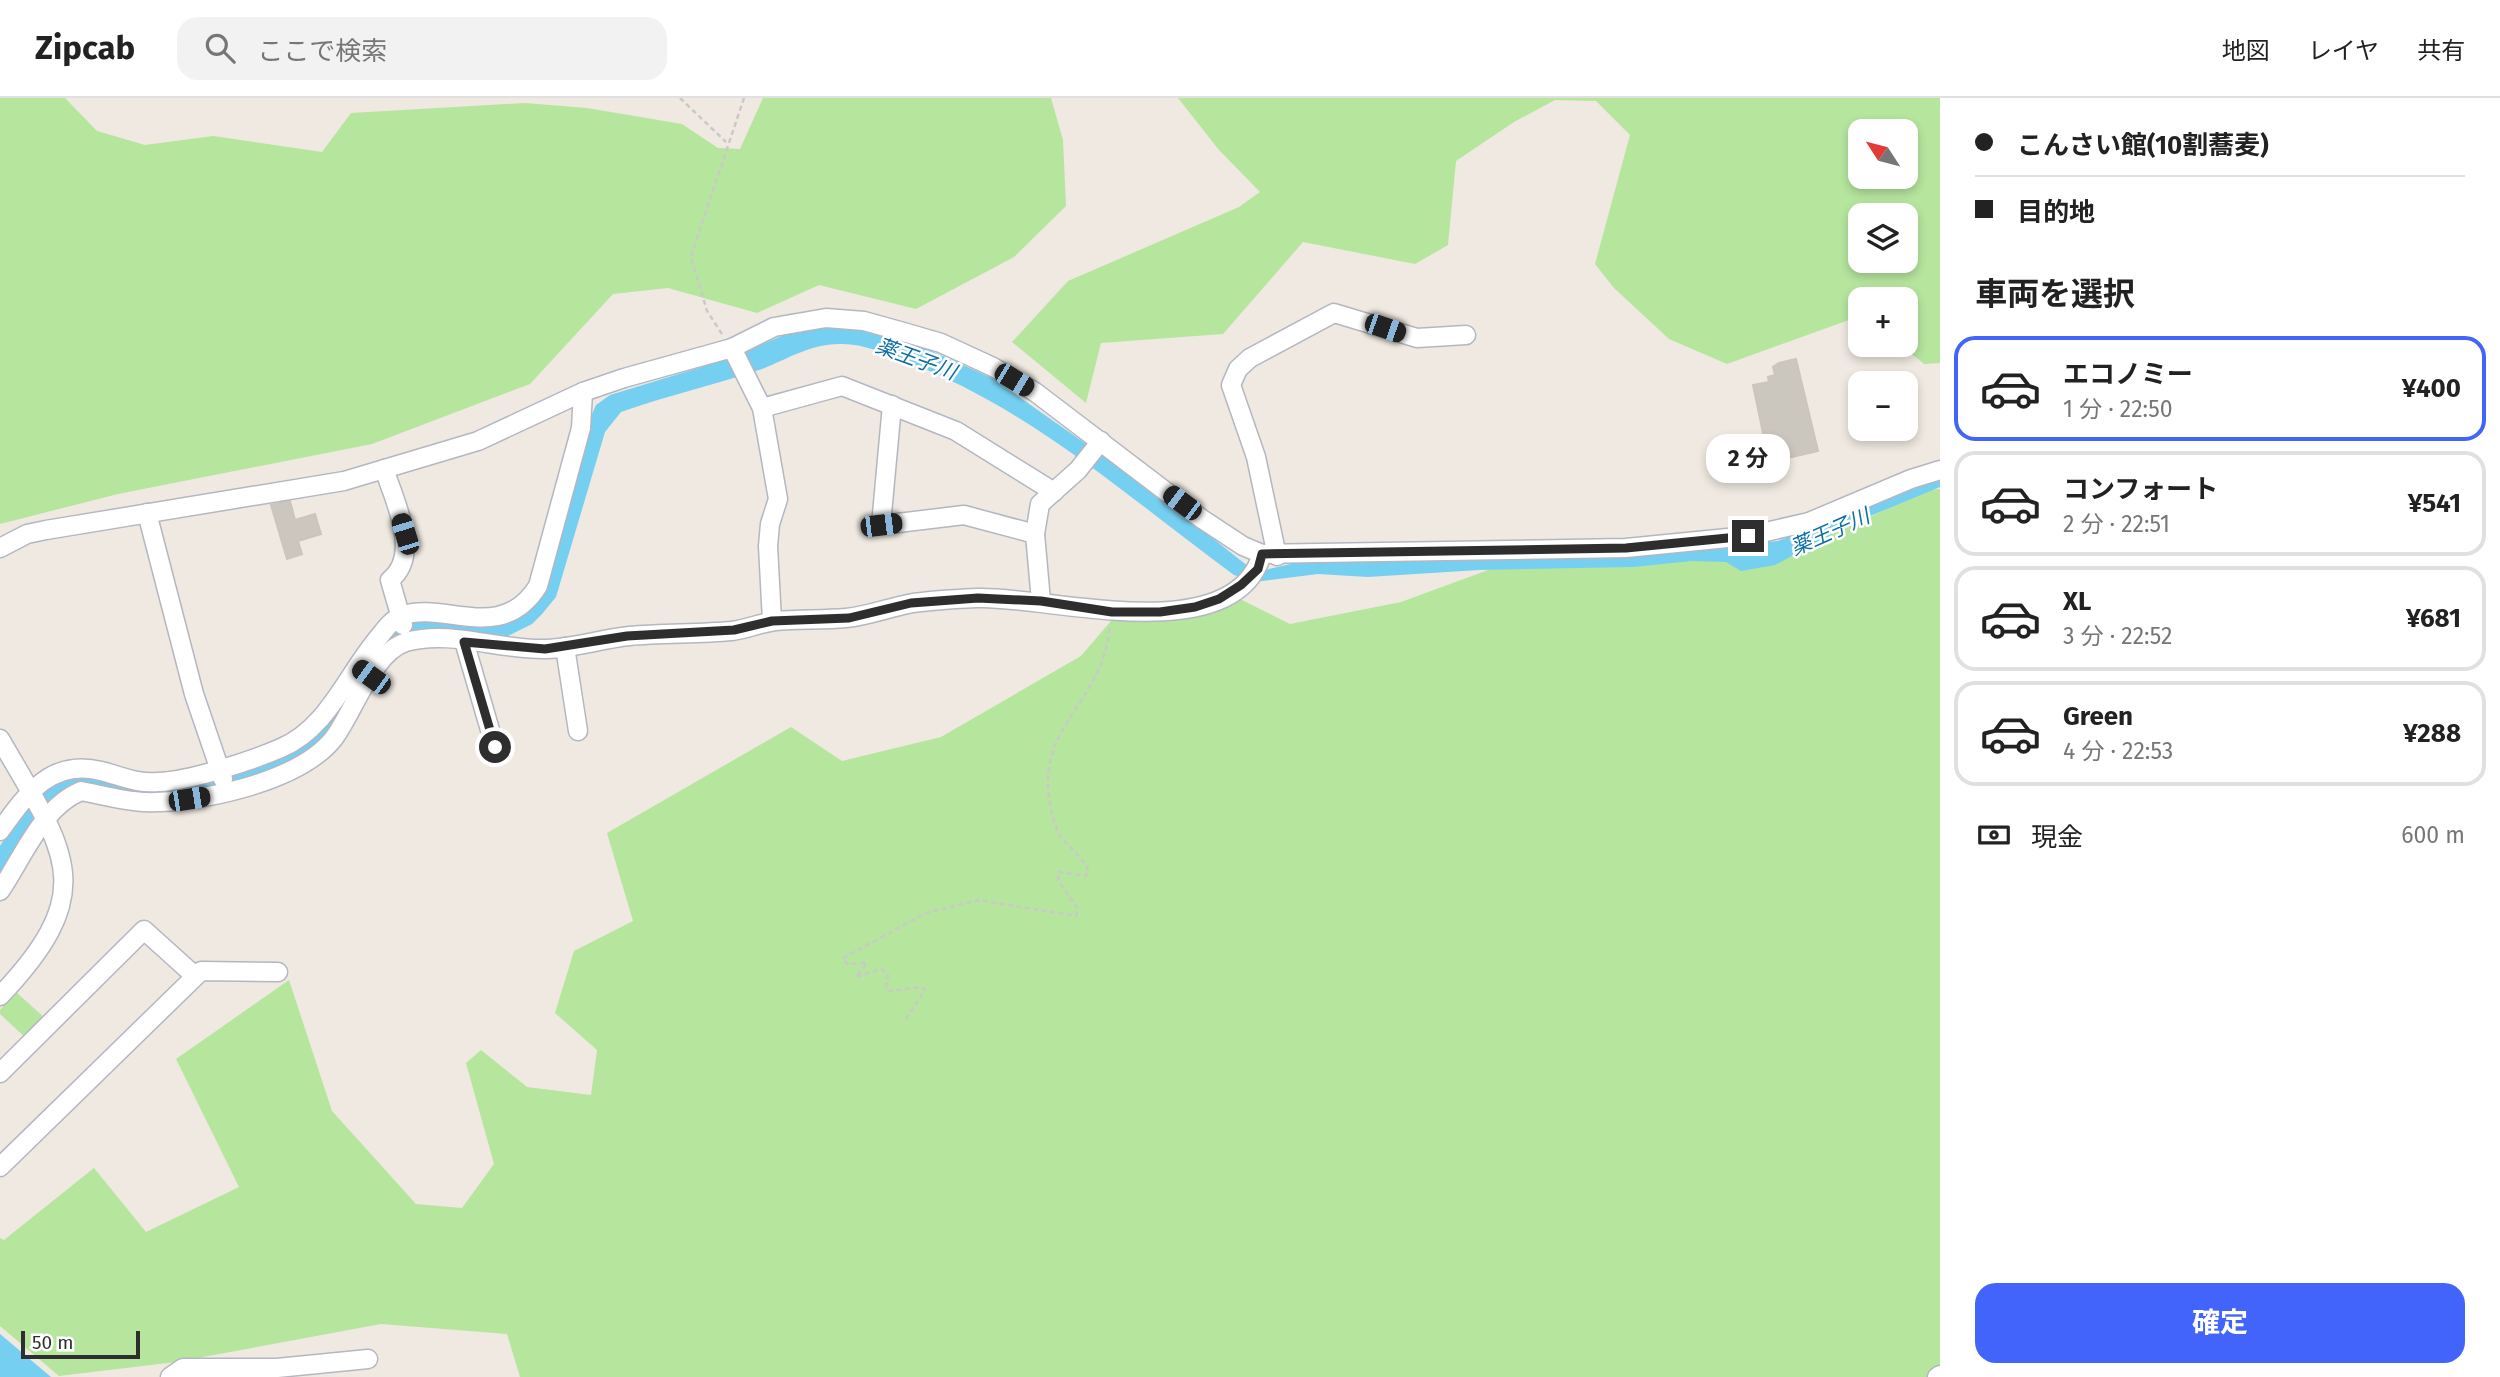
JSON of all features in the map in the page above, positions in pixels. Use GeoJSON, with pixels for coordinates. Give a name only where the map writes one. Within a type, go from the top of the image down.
{"type":"FeatureCollection","features":[{"type":"Feature","properties":{"kind":"street"},"geometry":{"type":"LineString","coordinates":[[0,891],[46,820],[81,791],[140,802],[170,802],[228,791],[291,770],[321,752],[334,738],[371,677],[397,646],[408,641],[464,642],[545,649],[627,636],[734,630],[772,621],[849,618],[925,602],[978,598],[1041,601],[1112,612],[1160,612],[1195,607],[1219,599],[1241,585],[1266,559],[1256,457],[1231,385],[1238,369],[1250,358],[1334,313],[1417,338],[1466,335]]}},
{"type":"Feature","properties":{"kind":"street"},"geometry":{"type":"LineString","coordinates":[[0,548],[37,532],[344,481],[478,441],[583,392],[666,365],[735,351],[774,327],[796,321],[826,318],[864,321],[941,343],[993,367],[1035,392],[1202,519],[1266,559],[1626,548],[1748,536],[1809,522],[1911,479],[1940,470]]}},
{"type":"Feature","properties":{"kind":"street"},"geometry":{"type":"LineString","coordinates":[[735,351],[762,408],[778,499],[770,524],[768,546],[772,621]]}},
{"type":"Feature","properties":{"kind":"street"},"geometry":{"type":"LineString","coordinates":[[762,408],[842,386],[956,431],[1054,492]]}},
{"type":"Feature","properties":{"kind":"street"},"geometry":{"type":"LineString","coordinates":[[0,831],[30,790],[65,769],[85,768],[132,781],[157,783],[281,748],[316,725],[355,666],[401,616],[422,613],[455,618],[493,617],[521,604],[538,586],[582,428],[583,392]]}},
{"type":"Feature","properties":{"kind":"street"},"geometry":{"type":"LineString","coordinates":[[892,405],[881,525],[964,515],[1035,534]]}},
{"type":"Feature","properties":{"kind":"street"},"geometry":{"type":"LineString","coordinates":[[1041,601],[1035,534],[1040,504],[1078,470],[1101,441]]}},
{"type":"Feature","properties":{"kind":"street"},"geometry":{"type":"LineString","coordinates":[[384,469],[405,534],[404,553],[398,574],[390,580],[408,641]]}},
{"type":"Feature","properties":{"kind":"street"},"geometry":{"type":"LineString","coordinates":[[147,513],[194,694],[228,791]]}},
{"type":"Feature","properties":{"kind":"street"},"geometry":{"type":"LineString","coordinates":[[493,617],[496,645]]}},
{"type":"Feature","properties":{"kind":"street"},"geometry":{"type":"LineString","coordinates":[[464,642],[495,747]]}},
{"type":"Feature","properties":{"kind":"street"},"geometry":{"type":"LineString","coordinates":[[565,647],[578,731]]}},
{"type":"Feature","properties":{"kind":"street"},"geometry":{"type":"LineString","coordinates":[[355,666],[371,677]]}},
{"type":"Feature","properties":{"kind":"street"},"geometry":{"type":"LineString","coordinates":[[0,739],[46,820],[60,852],[64,888],[61,908],[53,930],[33,962],[0,996]]}},
{"type":"Feature","properties":{"kind":"street"},"geometry":{"type":"LineString","coordinates":[[281,748],[291,770]]}},
{"type":"Feature","properties":{"kind":"street"},"geometry":{"type":"LineString","coordinates":[[0,1073],[144,930],[194,976]]}},
{"type":"Feature","properties":{"kind":"street"},"geometry":{"type":"LineString","coordinates":[[0,1167],[201,971],[278,972]]}},
{"type":"Feature","properties":{"kind":"street"},"geometry":{"type":"LineString","coordinates":[[170,1377],[183,1368],[277,1368],[368,1359]]}},
{"type":"Feature","properties":{"kind":"path"},"geometry":{"type":"LineString","coordinates":[[680,98],[727,142]]}},
{"type":"Feature","properties":{"kind":"path"},"geometry":{"type":"LineString","coordinates":[[735,351],[707,311],[691,257],[727,142],[744,98]]}},
{"type":"Feature","properties":{"kind":"path"},"geometry":{"type":"LineString","coordinates":[[906,1019],[925,989],[920,987],[888,992],[888,974],[881,969],[856,977],[867,963],[847,964],[843,958],[926,913],[978,900],[1076,916],[1076,902],[1058,880],[1059,872],[1085,876],[1089,872],[1083,858],[1058,834],[1047,795],[1049,753],[1060,731],[1094,681],[1108,647],[1112,612]]}},
{"type":"Feature","properties":{"kind":"green space"},"geometry":{"type":"Polygon","coordinates":[[[0,98],[65,98],[97,131],[145,145],[213,136],[322,152],[351,113],[525,103],[587,108],[682,124],[718,148],[740,149],[763,98],[1051,98],[1063,140],[1066,206],[1014,257],[916,309],[819,285],[757,313],[668,288],[613,294],[530,384],[372,444],[118,494],[0,524],[0,98]]]}},
{"type":"Feature","properties":{"kind":"green space"},"geometry":{"type":"Polygon","coordinates":[[[1178,98],[1940,98],[1940,363],[1924,364],[1916,357],[1918,357],[1918,287],[1848,287],[1848,320],[1727,364],[1669,339],[1614,288],[1595,264],[1630,135],[1596,101],[1555,100],[1514,122],[1456,161],[1448,245],[1415,264],[1303,242],[1223,334],[1101,343],[1086,403],[1012,342],[1068,281],[1239,207],[1260,192],[1219,150],[1178,98]]]}},
{"type":"Feature","properties":{"kind":"green space"},"geometry":{"type":"Polygon","coordinates":[[[1940,489],[1940,1377],[520,1377],[507,1334],[381,1324],[176,1362],[59,1376],[0,1326],[0,1238],[4,1240],[94,1168],[146,1232],[239,1187],[176,1059],[289,980],[332,1111],[416,1204],[462,1208],[494,1164],[466,1063],[481,1050],[527,1087],[591,1095],[597,1050],[555,1013],[574,951],[633,921],[607,833],[791,727],[842,761],[941,737],[1081,656],[1117,614],[1226,592],[1290,624],[1401,602],[1521,558],[1763,552],[1850,526],[1928,490],[1940,489]]]}},
{"type":"Feature","properties":{"kind":"green space"},"geometry":{"type":"Polygon","coordinates":[[[16,992],[46,1019],[27,1039],[0,1014],[0,1010],[16,992]]]}},
{"type":"Feature","properties":{"kind":"water","name":"薬王子川"},"geometry":{"type":"Polygon","coordinates":[[[826,327],[876,332],[916,344],[992,378],[1153,491],[1249,567],[1265,570],[1308,560],[1352,563],[1357,560],[1646,553],[1778,541],[1940,479],[1940,487],[1851,524],[1775,565],[1741,571],[1726,562],[1692,561],[1633,567],[1479,570],[1368,577],[1318,574],[1254,582],[1234,575],[1077,457],[994,403],[951,381],[873,349],[848,344],[818,347],[759,370],[621,412],[605,432],[556,597],[532,624],[504,638],[413,635],[330,736],[297,761],[235,783],[149,797],[87,785],[68,787],[50,805],[0,882],[0,846],[23,808],[71,770],[141,786],[299,745],[397,624],[409,621],[453,623],[527,608],[581,439],[596,405],[610,395],[731,358],[788,333],[826,327]]]}},
{"type":"Feature","properties":{"kind":"water"},"geometry":{"type":"Polygon","coordinates":[[[0,1334],[51,1377],[0,1377],[0,1334]]]}},
{"type":"Feature","properties":{"kind":"building"},"geometry":{"type":"Polygon","coordinates":[[[1796,359],[1818,451],[1783,459],[1782,454],[1768,457],[1753,385],[1769,382],[1768,377],[1775,375],[1773,367],[1796,359]]]}},
{"type":"Feature","properties":{"kind":"building"},"geometry":{"type":"Polygon","coordinates":[[[290,501],[295,520],[315,514],[321,534],[298,541],[302,554],[287,559],[271,505],[290,501]]]}},
{"type":"Feature","properties":{"kind":"route"},"geometry":{"type":"LineString","coordinates":[[495,747],[464,642],[545,649],[627,636],[734,630],[772,621],[849,618],[911,603],[978,598],[1041,601],[1112,612],[1160,612],[1195,607],[1219,599],[1241,585],[1258,569],[1262,554],[1277,556],[1399,551],[1626,548],[1748,536]]}}]}
